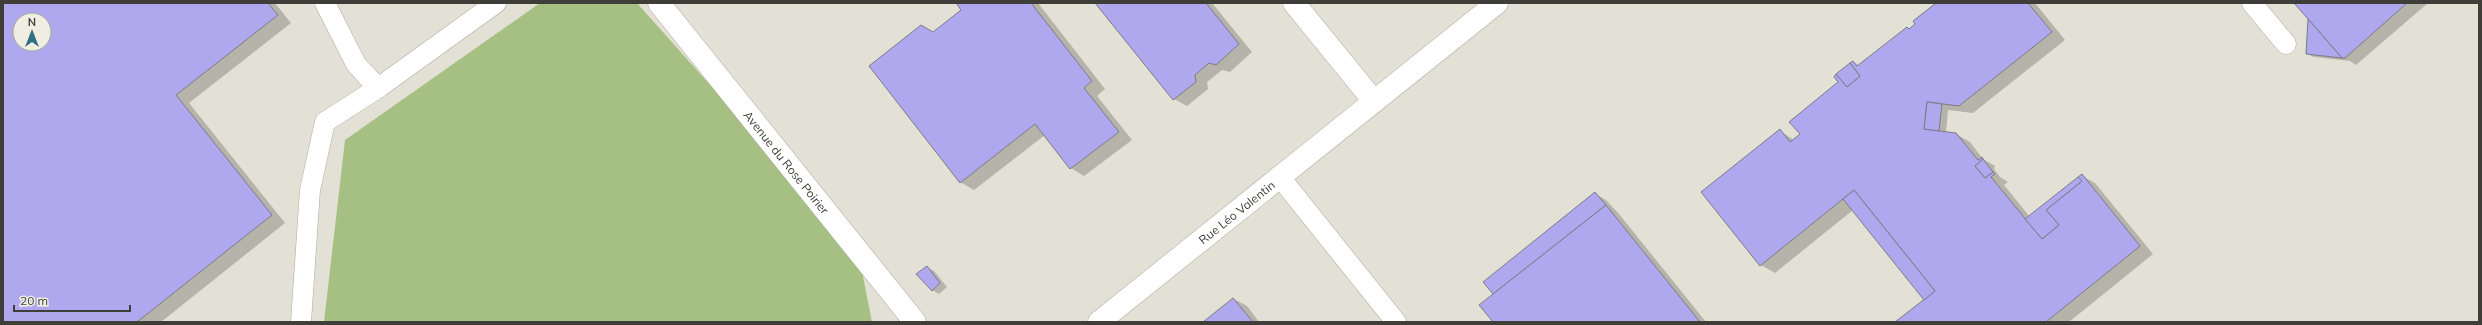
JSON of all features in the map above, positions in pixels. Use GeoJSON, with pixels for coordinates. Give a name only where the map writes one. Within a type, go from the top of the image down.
{"type":"FeatureCollection","features":[{"type":"Feature","properties":{"kind":"street","name":"Avenue du Rose Poirier"},"geometry":{"type":"LineString","coordinates":[[659,3],[915,322]]}},
{"type":"Feature","properties":{"kind":"street"},"geometry":{"type":"LineString","coordinates":[[1294,3],[1373,100]]}},
{"type":"Feature","properties":{"kind":"street","name":"Rue Léo Valentin"},"geometry":{"type":"LineString","coordinates":[[1099,322],[1373,100],[1497,3]]}},
{"type":"Feature","properties":{"kind":"lane"},"geometry":{"type":"LineString","coordinates":[[325,3],[356,64],[378,88]]}},
{"type":"Feature","properties":{"kind":"lane"},"geometry":{"type":"LineString","coordinates":[[301,322],[310,190],[325,122],[378,88],[496,3]]}},
{"type":"Feature","properties":{"kind":"lane"},"geometry":{"type":"LineString","coordinates":[[2252,3],[2286,44]]}},
{"type":"Feature","properties":{"kind":"lane"},"geometry":{"type":"LineString","coordinates":[[1279,176],[1396,322]]}},
{"type":"Feature","properties":{"kind":"green space"},"geometry":{"type":"Polygon","coordinates":[[[540,3],[637,3],[858,251],[872,322],[324,322],[345,140],[540,3]]]}},
{"type":"Feature","properties":{"kind":"building"},"geometry":{"type":"Polygon","coordinates":[[[3,3],[268,3],[278,15],[176,95],[272,215],[137,322],[3,322],[3,3]]]}},
{"type":"Feature","properties":{"kind":"building"},"geometry":{"type":"Polygon","coordinates":[[[956,3],[1031,3],[1092,81],[1084,88],[1119,132],[1070,169],[1035,124],[960,183],[869,66],[921,25],[933,32],[961,10],[956,3]]]}},
{"type":"Feature","properties":{"kind":"building"},"geometry":{"type":"Polygon","coordinates":[[[1095,3],[1206,3],[1239,44],[1216,65],[1209,63],[1195,75],[1196,82],[1173,100],[1095,3]]]}},
{"type":"Feature","properties":{"kind":"building"},"geometry":{"type":"Polygon","coordinates":[[[1936,3],[2028,3],[2052,32],[1959,106],[1927,102],[1924,129],[1956,133],[1978,160],[1982,157],[1983,159],[1975,166],[1985,178],[1993,172],[1995,174],[1991,177],[2042,239],[2059,225],[2046,210],[2082,181],[2078,177],[2082,174],[2140,246],[2046,322],[1895,322],[1935,291],[1854,190],[1760,266],[1701,192],[1780,129],[1790,142],[1800,134],[1789,122],[1838,82],[1834,77],[1836,74],[1847,87],[1860,76],[1850,63],[1853,61],[1857,66],[1907,27],[1909,29],[1915,24],[1913,21],[1936,3]]]}},
{"type":"Feature","properties":{"kind":"building"},"geometry":{"type":"Polygon","coordinates":[[[2294,3],[2407,3],[2345,58],[2342,58],[2294,3]]]}},
{"type":"Feature","properties":{"kind":"building"},"geometry":{"type":"Polygon","coordinates":[[[2308,19],[2342,58],[2306,54],[2308,19]]]}},
{"type":"Feature","properties":{"kind":"building"},"geometry":{"type":"Polygon","coordinates":[[[1850,63],[1860,76],[1847,87],[1836,74],[1850,63]]]}},
{"type":"Feature","properties":{"kind":"building"},"geometry":{"type":"Polygon","coordinates":[[[1927,102],[1942,104],[1939,131],[1924,129],[1927,102]]]}},
{"type":"Feature","properties":{"kind":"building"},"geometry":{"type":"Polygon","coordinates":[[[1983,159],[1993,172],[1985,178],[1975,166],[1983,159]]]}},
{"type":"Feature","properties":{"kind":"building"},"geometry":{"type":"Polygon","coordinates":[[[2078,177],[2082,181],[2046,210],[2059,225],[2042,239],[2025,219],[2078,177]]]}},
{"type":"Feature","properties":{"kind":"building"},"geometry":{"type":"Polygon","coordinates":[[[1854,190],[1935,291],[1924,300],[1843,199],[1854,190]]]}},
{"type":"Feature","properties":{"kind":"building"},"geometry":{"type":"Polygon","coordinates":[[[1595,192],[1606,205],[1493,294],[1483,282],[1595,192]]]}},
{"type":"Feature","properties":{"kind":"building"},"geometry":{"type":"Polygon","coordinates":[[[1606,205],[1700,322],[1493,322],[1479,305],[1606,205]]]}},
{"type":"Feature","properties":{"kind":"building"},"geometry":{"type":"Polygon","coordinates":[[[927,266],[940,283],[932,291],[916,274],[927,266]]]}},
{"type":"Feature","properties":{"kind":"building"},"geometry":{"type":"Polygon","coordinates":[[[1233,298],[1253,322],[1203,322],[1233,298]]]}}]}
